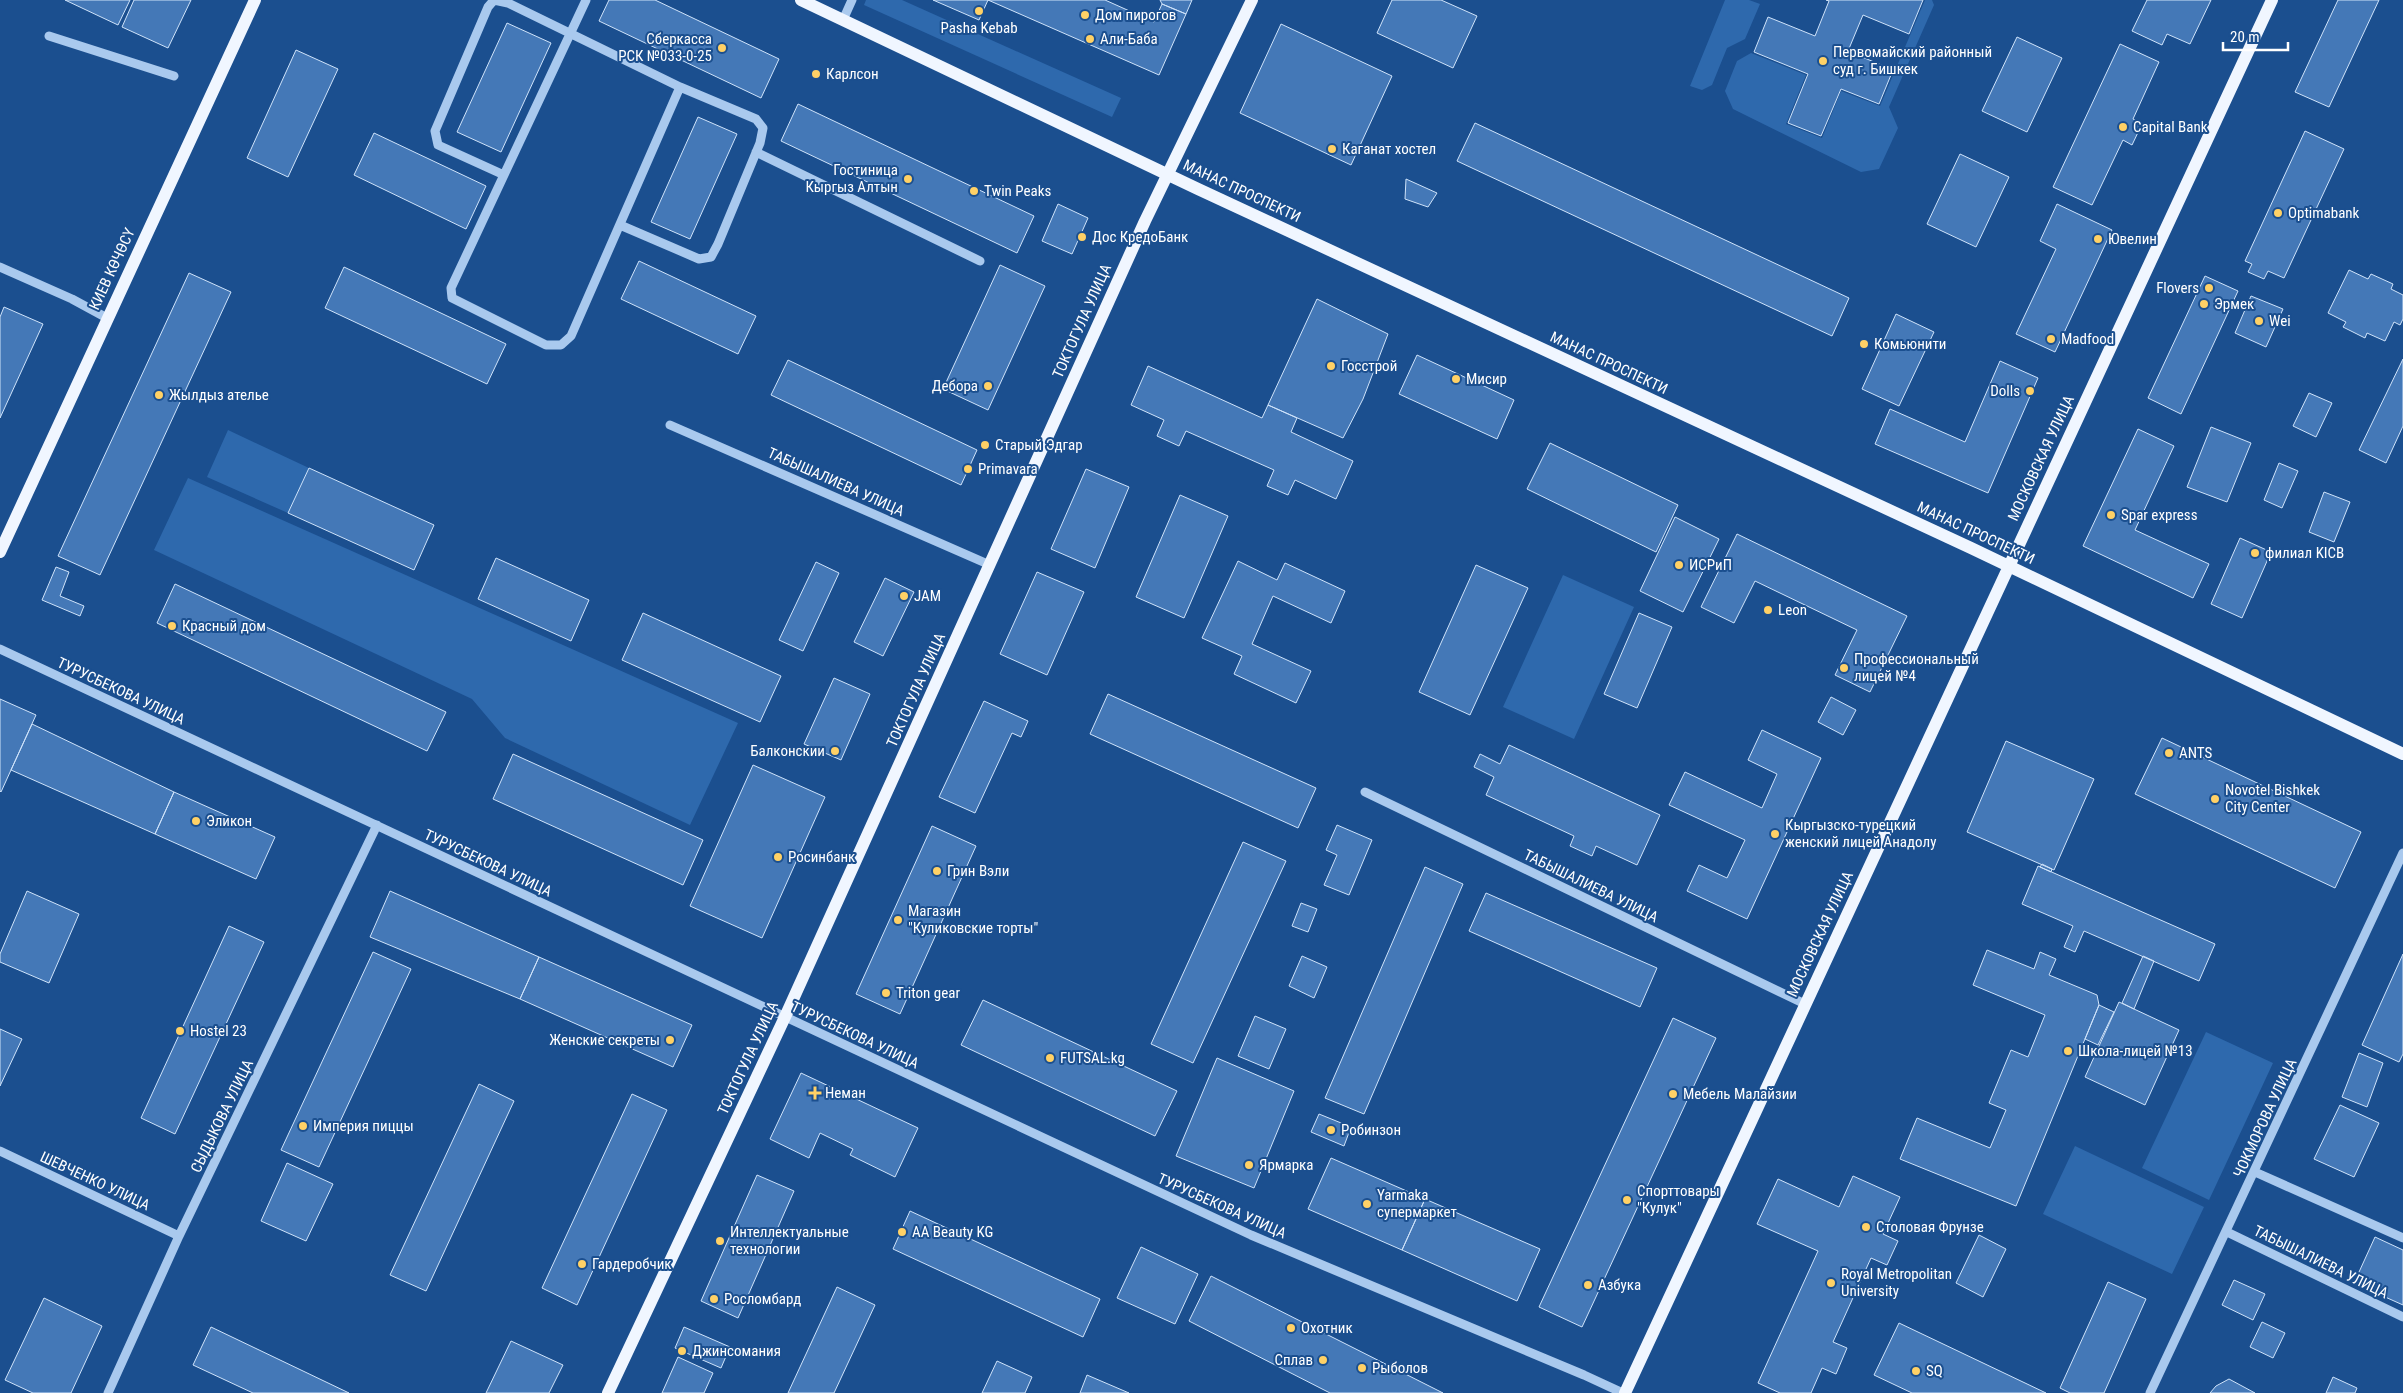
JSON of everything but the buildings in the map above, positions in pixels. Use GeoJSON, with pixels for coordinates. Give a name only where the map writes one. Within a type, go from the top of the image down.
{"type":"FeatureCollection","features":[{"type":"Feature","properties":{"kind":"main road","name":"КИЕВ КӨЧӨСҮ"},"geometry":{"type":"LineString","coordinates":[[0,552],[255,0]]}},
{"type":"Feature","properties":{"kind":"main road","name":"МАНАС ПРОСПЕКТИ"},"geometry":{"type":"LineString","coordinates":[[801,0],[1167,174],[2403,754]]}},
{"type":"Feature","properties":{"kind":"main road","name":"ТОКТОГУЛА УЛИЦА"},"geometry":{"type":"LineString","coordinates":[[608,1393],[786,1017],[1167,174],[1252,0]]}},
{"type":"Feature","properties":{"kind":"main road","name":"МОСКОВСКАЯ УЛИЦА"},"geometry":{"type":"LineString","coordinates":[[1624,1393],[2272,0]]}},
{"type":"Feature","properties":{"kind":"street"},"geometry":{"type":"LineString","coordinates":[[504,175],[438,145],[435,131],[488,7],[494,0],[508,3],[680,87],[756,119],[763,128],[756,152],[711,257],[699,259],[620,225]]}},
{"type":"Feature","properties":{"kind":"street"},"geometry":{"type":"LineString","coordinates":[[586,0],[451,288],[452,298],[546,345],[561,345],[571,336],[680,87]]}},
{"type":"Feature","properties":{"kind":"street"},"geometry":{"type":"LineString","coordinates":[[842,20],[852,0]]}},
{"type":"Feature","properties":{"kind":"street"},"geometry":{"type":"LineString","coordinates":[[49,36],[174,76]]}},
{"type":"Feature","properties":{"kind":"street"},"geometry":{"type":"LineString","coordinates":[[756,152],[980,261]]}},
{"type":"Feature","properties":{"kind":"street"},"geometry":{"type":"LineString","coordinates":[[0,267],[72,299],[108,318]]}},
{"type":"Feature","properties":{"kind":"street","name":"ТАБЫШАЛИЕВА УЛИЦА"},"geometry":{"type":"LineString","coordinates":[[670,425],[990,565]]}},
{"type":"Feature","properties":{"kind":"street","name":"ТУРУСБЕКОВА УЛИЦА"},"geometry":{"type":"LineString","coordinates":[[0,649],[1251,1235],[1584,1374],[1624,1393]]}},
{"type":"Feature","properties":{"kind":"street","name":"ТАБЫШАЛИЕВА УЛИЦА"},"geometry":{"type":"LineString","coordinates":[[1365,792],[1805,1004]]}},
{"type":"Feature","properties":{"kind":"street","name":"СЫДЫКОВА УЛИЦА"},"geometry":{"type":"LineString","coordinates":[[108,1393],[179,1236],[377,825]]}},
{"type":"Feature","properties":{"kind":"street","name":"ЧОКМОРОВА УЛИЦА"},"geometry":{"type":"LineString","coordinates":[[2150,1393],[2403,853]]}},
{"type":"Feature","properties":{"kind":"street","name":"ШЕВЧЕНКО УЛИЦА"},"geometry":{"type":"LineString","coordinates":[[0,1151],[179,1236]]}},
{"type":"Feature","properties":{"kind":"street"},"geometry":{"type":"LineString","coordinates":[[2255,1172],[2403,1238]]}},
{"type":"Feature","properties":{"kind":"street","name":"ТАБЫШАЛИЕВА УЛИЦА"},"geometry":{"type":"LineString","coordinates":[[2227,1232],[2403,1317]]}},
{"type":"Feature","properties":{"kind":"shaded area"},"geometry":{"type":"Polygon","coordinates":[[[866,0],[902,0],[1121,98],[1112,117],[864,5],[866,0]]]}},
{"type":"Feature","properties":{"kind":"shaded area"},"geometry":{"type":"Polygon","coordinates":[[[1725,0],[1749,0],[1760,4],[1745,39],[1727,48],[1712,85],[1702,90],[1690,86],[1725,0]]]}},
{"type":"Feature","properties":{"kind":"shaded area"},"geometry":{"type":"Polygon","coordinates":[[[1925,0],[1932,0],[1934,5],[1889,107],[1898,128],[1879,169],[1861,172],[1733,109],[1725,91],[1737,61],[1751,53],[1806,75],[1786,124],[1822,138],[1841,91],[1880,106],[1925,0]]]}},
{"type":"Feature","properties":{"kind":"shaded area"},"geometry":{"type":"Polygon","coordinates":[[[228,430],[309,468],[288,513],[207,477],[228,430]]]}},
{"type":"Feature","properties":{"kind":"shaded area"},"geometry":{"type":"Polygon","coordinates":[[[188,478],[738,723],[690,825],[505,738],[472,699],[154,550],[188,478]]]}},
{"type":"Feature","properties":{"kind":"shaded area"},"geometry":{"type":"Polygon","coordinates":[[[1563,575],[1634,607],[1574,739],[1503,707],[1563,575]]]}},
{"type":"Feature","properties":{"kind":"shaded area"},"geometry":{"type":"Polygon","coordinates":[[[2206,1032],[2273,1063],[2209,1200],[2142,1168],[2206,1032]]]}},
{"type":"Feature","properties":{"kind":"shaded area"},"geometry":{"type":"Polygon","coordinates":[[[2075,1146],[2204,1207],[2172,1274],[2043,1214],[2075,1146]]]}},
{"type":"Feature","properties":{"kind":"place","name":"Pasha Kebab"},"geometry":{"type":"Point","coordinates":[979,11]}},
{"type":"Feature","properties":{"kind":"place","name":"Дом пирогов"},"geometry":{"type":"Point","coordinates":[1085,15]}},
{"type":"Feature","properties":{"kind":"place","name":"Али-Баба"},"geometry":{"type":"Point","coordinates":[1090,39]}},
{"type":"Feature","properties":{"kind":"place","name":"Сберкасса РСК №033-0-25"},"geometry":{"type":"Point","coordinates":[722,48]}},
{"type":"Feature","properties":{"kind":"place","name":"Первомайский районный суд г. Бишкек"},"geometry":{"type":"Point","coordinates":[1823,61]}},
{"type":"Feature","properties":{"kind":"place","name":"Карлсон"},"geometry":{"type":"Point","coordinates":[816,74]}},
{"type":"Feature","properties":{"kind":"place","name":"Capital Bank"},"geometry":{"type":"Point","coordinates":[2123,127]}},
{"type":"Feature","properties":{"kind":"place","name":"Каганат хостел"},"geometry":{"type":"Point","coordinates":[1332,149]}},
{"type":"Feature","properties":{"kind":"place","name":"Гостиница Кыргыз Алтын"},"geometry":{"type":"Point","coordinates":[908,179]}},
{"type":"Feature","properties":{"kind":"place","name":"Twin Peaks"},"geometry":{"type":"Point","coordinates":[974,191]}},
{"type":"Feature","properties":{"kind":"place","name":"Optimabank"},"geometry":{"type":"Point","coordinates":[2278,213]}},
{"type":"Feature","properties":{"kind":"place","name":"Дос КредоБанк"},"geometry":{"type":"Point","coordinates":[1082,237]}},
{"type":"Feature","properties":{"kind":"place","name":"Ювелин"},"geometry":{"type":"Point","coordinates":[2098,239]}},
{"type":"Feature","properties":{"kind":"place","name":"Flovers"},"geometry":{"type":"Point","coordinates":[2209,288]}},
{"type":"Feature","properties":{"kind":"place","name":"Эрмек"},"geometry":{"type":"Point","coordinates":[2204,304]}},
{"type":"Feature","properties":{"kind":"place","name":"Wei"},"geometry":{"type":"Point","coordinates":[2259,321]}},
{"type":"Feature","properties":{"kind":"place","name":"Madfood"},"geometry":{"type":"Point","coordinates":[2051,339]}},
{"type":"Feature","properties":{"kind":"place","name":"Комьюнити"},"geometry":{"type":"Point","coordinates":[1864,344]}},
{"type":"Feature","properties":{"kind":"place","name":"Госстрой"},"geometry":{"type":"Point","coordinates":[1331,366]}},
{"type":"Feature","properties":{"kind":"place","name":"Мисир"},"geometry":{"type":"Point","coordinates":[1456,379]}},
{"type":"Feature","properties":{"kind":"place","name":"Дебора"},"geometry":{"type":"Point","coordinates":[988,386]}},
{"type":"Feature","properties":{"kind":"place","name":"Dolls"},"geometry":{"type":"Point","coordinates":[2030,391]}},
{"type":"Feature","properties":{"kind":"place","name":"Жылдыз ателье"},"geometry":{"type":"Point","coordinates":[159,395]}},
{"type":"Feature","properties":{"kind":"place","name":"Старый Эдгар"},"geometry":{"type":"Point","coordinates":[985,445]}},
{"type":"Feature","properties":{"kind":"place","name":"Primavara"},"geometry":{"type":"Point","coordinates":[968,469]}},
{"type":"Feature","properties":{"kind":"place","name":"Spar express"},"geometry":{"type":"Point","coordinates":[2111,515]}},
{"type":"Feature","properties":{"kind":"place","name":"филиал KICB"},"geometry":{"type":"Point","coordinates":[2255,553]}},
{"type":"Feature","properties":{"kind":"place","name":"ИСРиП"},"geometry":{"type":"Point","coordinates":[1679,565]}},
{"type":"Feature","properties":{"kind":"place","name":"JAM"},"geometry":{"type":"Point","coordinates":[904,596]}},
{"type":"Feature","properties":{"kind":"place","name":"Leon"},"geometry":{"type":"Point","coordinates":[1768,610]}},
{"type":"Feature","properties":{"kind":"place","name":"Красный дом"},"geometry":{"type":"Point","coordinates":[172,626]}},
{"type":"Feature","properties":{"kind":"place","name":"Профессиональный лицей №4"},"geometry":{"type":"Point","coordinates":[1844,668]}},
{"type":"Feature","properties":{"kind":"place","name":"Балконскии"},"geometry":{"type":"Point","coordinates":[835,751]}},
{"type":"Feature","properties":{"kind":"place","name":"ANTS"},"geometry":{"type":"Point","coordinates":[2169,753]}},
{"type":"Feature","properties":{"kind":"place","name":"Novotel Bishkek City Center"},"geometry":{"type":"Point","coordinates":[2215,799]}},
{"type":"Feature","properties":{"kind":"place","name":"Эликон"},"geometry":{"type":"Point","coordinates":[196,821]}},
{"type":"Feature","properties":{"kind":"place","name":"Кыргызско-турецкий женский лицей Анадолу"},"geometry":{"type":"Point","coordinates":[1775,834]}},
{"type":"Feature","properties":{"kind":"place","name":"Росинбанк"},"geometry":{"type":"Point","coordinates":[778,857]}},
{"type":"Feature","properties":{"kind":"place","name":"Грин Вэли"},"geometry":{"type":"Point","coordinates":[937,871]}},
{"type":"Feature","properties":{"kind":"place","name":"Магазин \"Куликовские торты\""},"geometry":{"type":"Point","coordinates":[898,920]}},
{"type":"Feature","properties":{"kind":"place","name":"Triton gear"},"geometry":{"type":"Point","coordinates":[886,993]}},
{"type":"Feature","properties":{"kind":"place","name":"Hostel 23"},"geometry":{"type":"Point","coordinates":[180,1031]}},
{"type":"Feature","properties":{"kind":"place","name":"Женские секреты"},"geometry":{"type":"Point","coordinates":[670,1040]}},
{"type":"Feature","properties":{"kind":"place","name":"Школа-лицей №13"},"geometry":{"type":"Point","coordinates":[2068,1051]}},
{"type":"Feature","properties":{"kind":"place","name":"FUTSAL.kg"},"geometry":{"type":"Point","coordinates":[1050,1058]}},
{"type":"Feature","properties":{"kind":"place","name":"Неман"},"geometry":{"type":"Point","coordinates":[815,1093]}},
{"type":"Feature","properties":{"kind":"place","name":"Мебель Малайзии"},"geometry":{"type":"Point","coordinates":[1673,1094]}},
{"type":"Feature","properties":{"kind":"place","name":"Империя пиццы"},"geometry":{"type":"Point","coordinates":[303,1126]}},
{"type":"Feature","properties":{"kind":"place","name":"Робинзон"},"geometry":{"type":"Point","coordinates":[1331,1130]}},
{"type":"Feature","properties":{"kind":"place","name":"Ярмарка"},"geometry":{"type":"Point","coordinates":[1249,1165]}},
{"type":"Feature","properties":{"kind":"place","name":"Спорттовары \"Кулук\""},"geometry":{"type":"Point","coordinates":[1627,1200]}},
{"type":"Feature","properties":{"kind":"place","name":"Yarmaka супермаркет"},"geometry":{"type":"Point","coordinates":[1367,1204]}},
{"type":"Feature","properties":{"kind":"place","name":"Столовая Фрунзе"},"geometry":{"type":"Point","coordinates":[1866,1227]}},
{"type":"Feature","properties":{"kind":"place","name":"AA Beauty KG"},"geometry":{"type":"Point","coordinates":[902,1232]}},
{"type":"Feature","properties":{"kind":"place","name":"Интеллектуальные технологии"},"geometry":{"type":"Point","coordinates":[720,1241]}},
{"type":"Feature","properties":{"kind":"place","name":"Гардеробчик"},"geometry":{"type":"Point","coordinates":[582,1264]}},
{"type":"Feature","properties":{"kind":"place","name":"Royal Metropolitan University"},"geometry":{"type":"Point","coordinates":[1831,1283]}},
{"type":"Feature","properties":{"kind":"place","name":"Азбука"},"geometry":{"type":"Point","coordinates":[1588,1285]}},
{"type":"Feature","properties":{"kind":"place","name":"Росломбард"},"geometry":{"type":"Point","coordinates":[714,1299]}},
{"type":"Feature","properties":{"kind":"place","name":"Охотник"},"geometry":{"type":"Point","coordinates":[1291,1328]}},
{"type":"Feature","properties":{"kind":"place","name":"Джинсомания"},"geometry":{"type":"Point","coordinates":[682,1351]}},
{"type":"Feature","properties":{"kind":"place","name":"Сплав"},"geometry":{"type":"Point","coordinates":[1323,1360]}},
{"type":"Feature","properties":{"kind":"place","name":"Рыболов"},"geometry":{"type":"Point","coordinates":[1362,1368]}},
{"type":"Feature","properties":{"kind":"place","name":"SQ"},"geometry":{"type":"Point","coordinates":[1916,1371]}}]}
